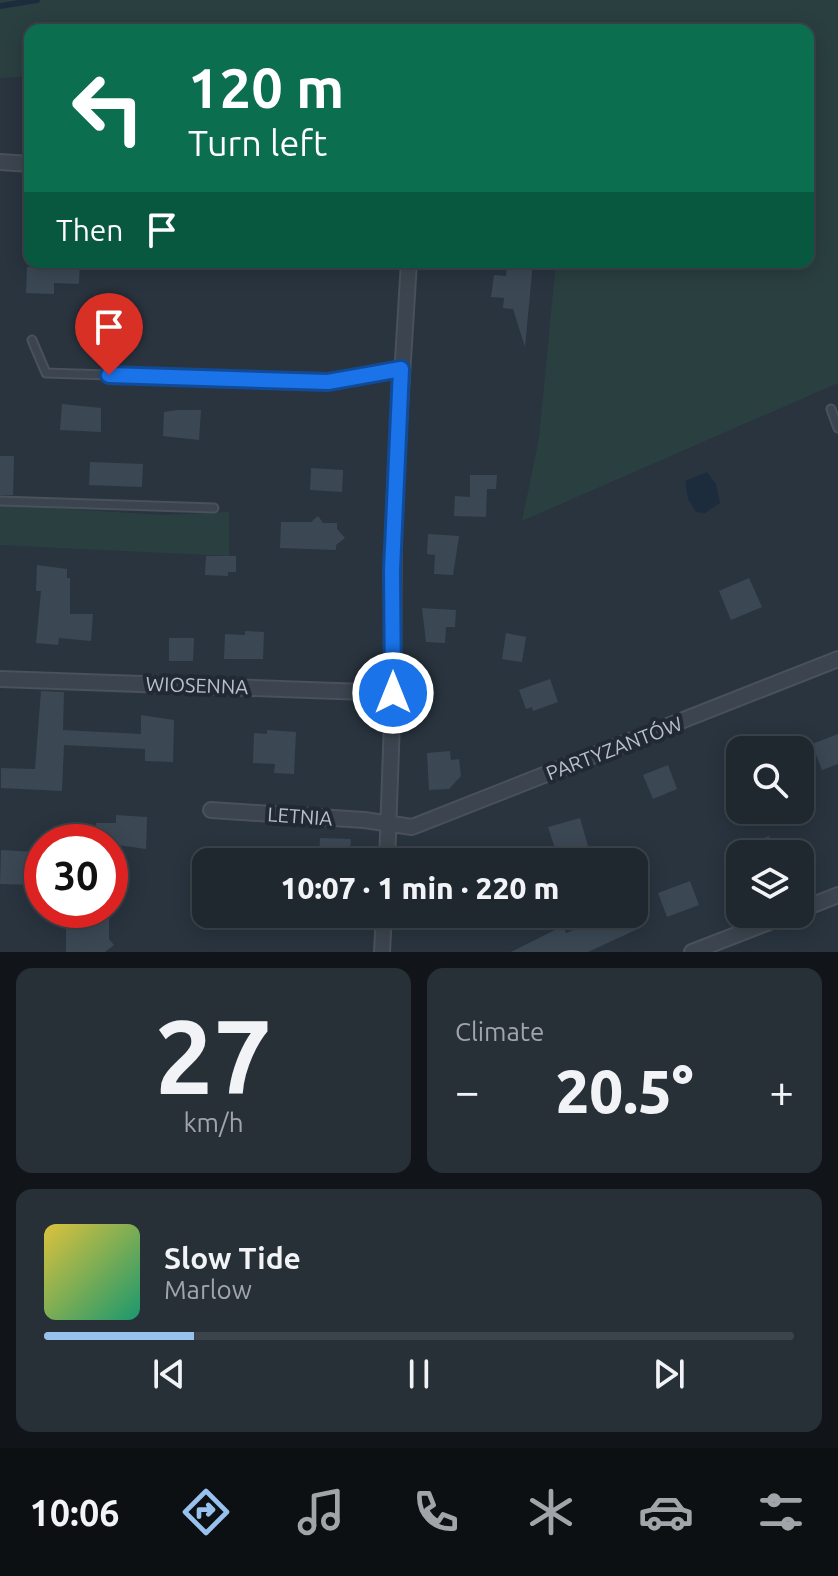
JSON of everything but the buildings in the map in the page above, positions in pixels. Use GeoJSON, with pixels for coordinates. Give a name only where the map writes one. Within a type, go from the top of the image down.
{"type":"FeatureCollection","features":[{"type":"Feature","properties":{"kind":"street"},"geometry":{"type":"LineString","coordinates":[[0,162],[24,164]]}},
{"type":"Feature","properties":{"kind":"street"},"geometry":{"type":"LineString","coordinates":[[388,848],[393,693],[392,570],[409,268]]}},
{"type":"Feature","properties":{"kind":"street","name":"PARTYZANTÓW"},"geometry":{"type":"LineString","coordinates":[[389,823],[412,827],[838,659]]}},
{"type":"Feature","properties":{"kind":"street","name":"WIOSENNA"},"geometry":{"type":"LineString","coordinates":[[0,679],[393,693]]}},
{"type":"Feature","properties":{"kind":"street","name":"LETNIA"},"geometry":{"type":"LineString","coordinates":[[211,810],[389,823]]}},
{"type":"Feature","properties":{"kind":"street"},"geometry":{"type":"LineString","coordinates":[[814,904],[838,895]]}},
{"type":"Feature","properties":{"kind":"street"},"geometry":{"type":"LineString","coordinates":[[382,952],[383,928]]}},
{"type":"Feature","properties":{"kind":"street"},"geometry":{"type":"LineString","coordinates":[[692,952],[754,928]]}},
{"type":"Feature","properties":{"kind":"lane"},"geometry":{"type":"LineString","coordinates":[[32,340],[46,373],[328,382],[401,369]]}},
{"type":"Feature","properties":{"kind":"lane"},"geometry":{"type":"LineString","coordinates":[[831,409],[838,428]]}},
{"type":"Feature","properties":{"kind":"lane"},"geometry":{"type":"LineString","coordinates":[[0,501],[214,508]]}},
{"type":"Feature","properties":{"kind":"green space"},"geometry":{"type":"Polygon","coordinates":[[[0,0],[838,0],[838,383],[522,521],[539,438],[555,268],[814,268],[814,24],[24,24],[24,76],[0,78],[0,0]]]}},
{"type":"Feature","properties":{"kind":"green space"},"geometry":{"type":"Polygon","coordinates":[[[0,505],[164,515],[229,512],[229,556],[0,545],[0,505]]]}},
{"type":"Feature","properties":{"kind":"water"},"geometry":{"type":"Polygon","coordinates":[[[707,472],[716,484],[720,503],[705,513],[696,512],[688,499],[685,481],[707,472]]]}},
{"type":"Feature","properties":{"kind":"waterway"},"geometry":{"type":"LineString","coordinates":[[0,6],[37,0]]}},
{"type":"Feature","properties":{"kind":"route"},"geometry":{"type":"LineString","coordinates":[[109,375],[328,382],[401,369],[392,570],[393,693]]}}]}
